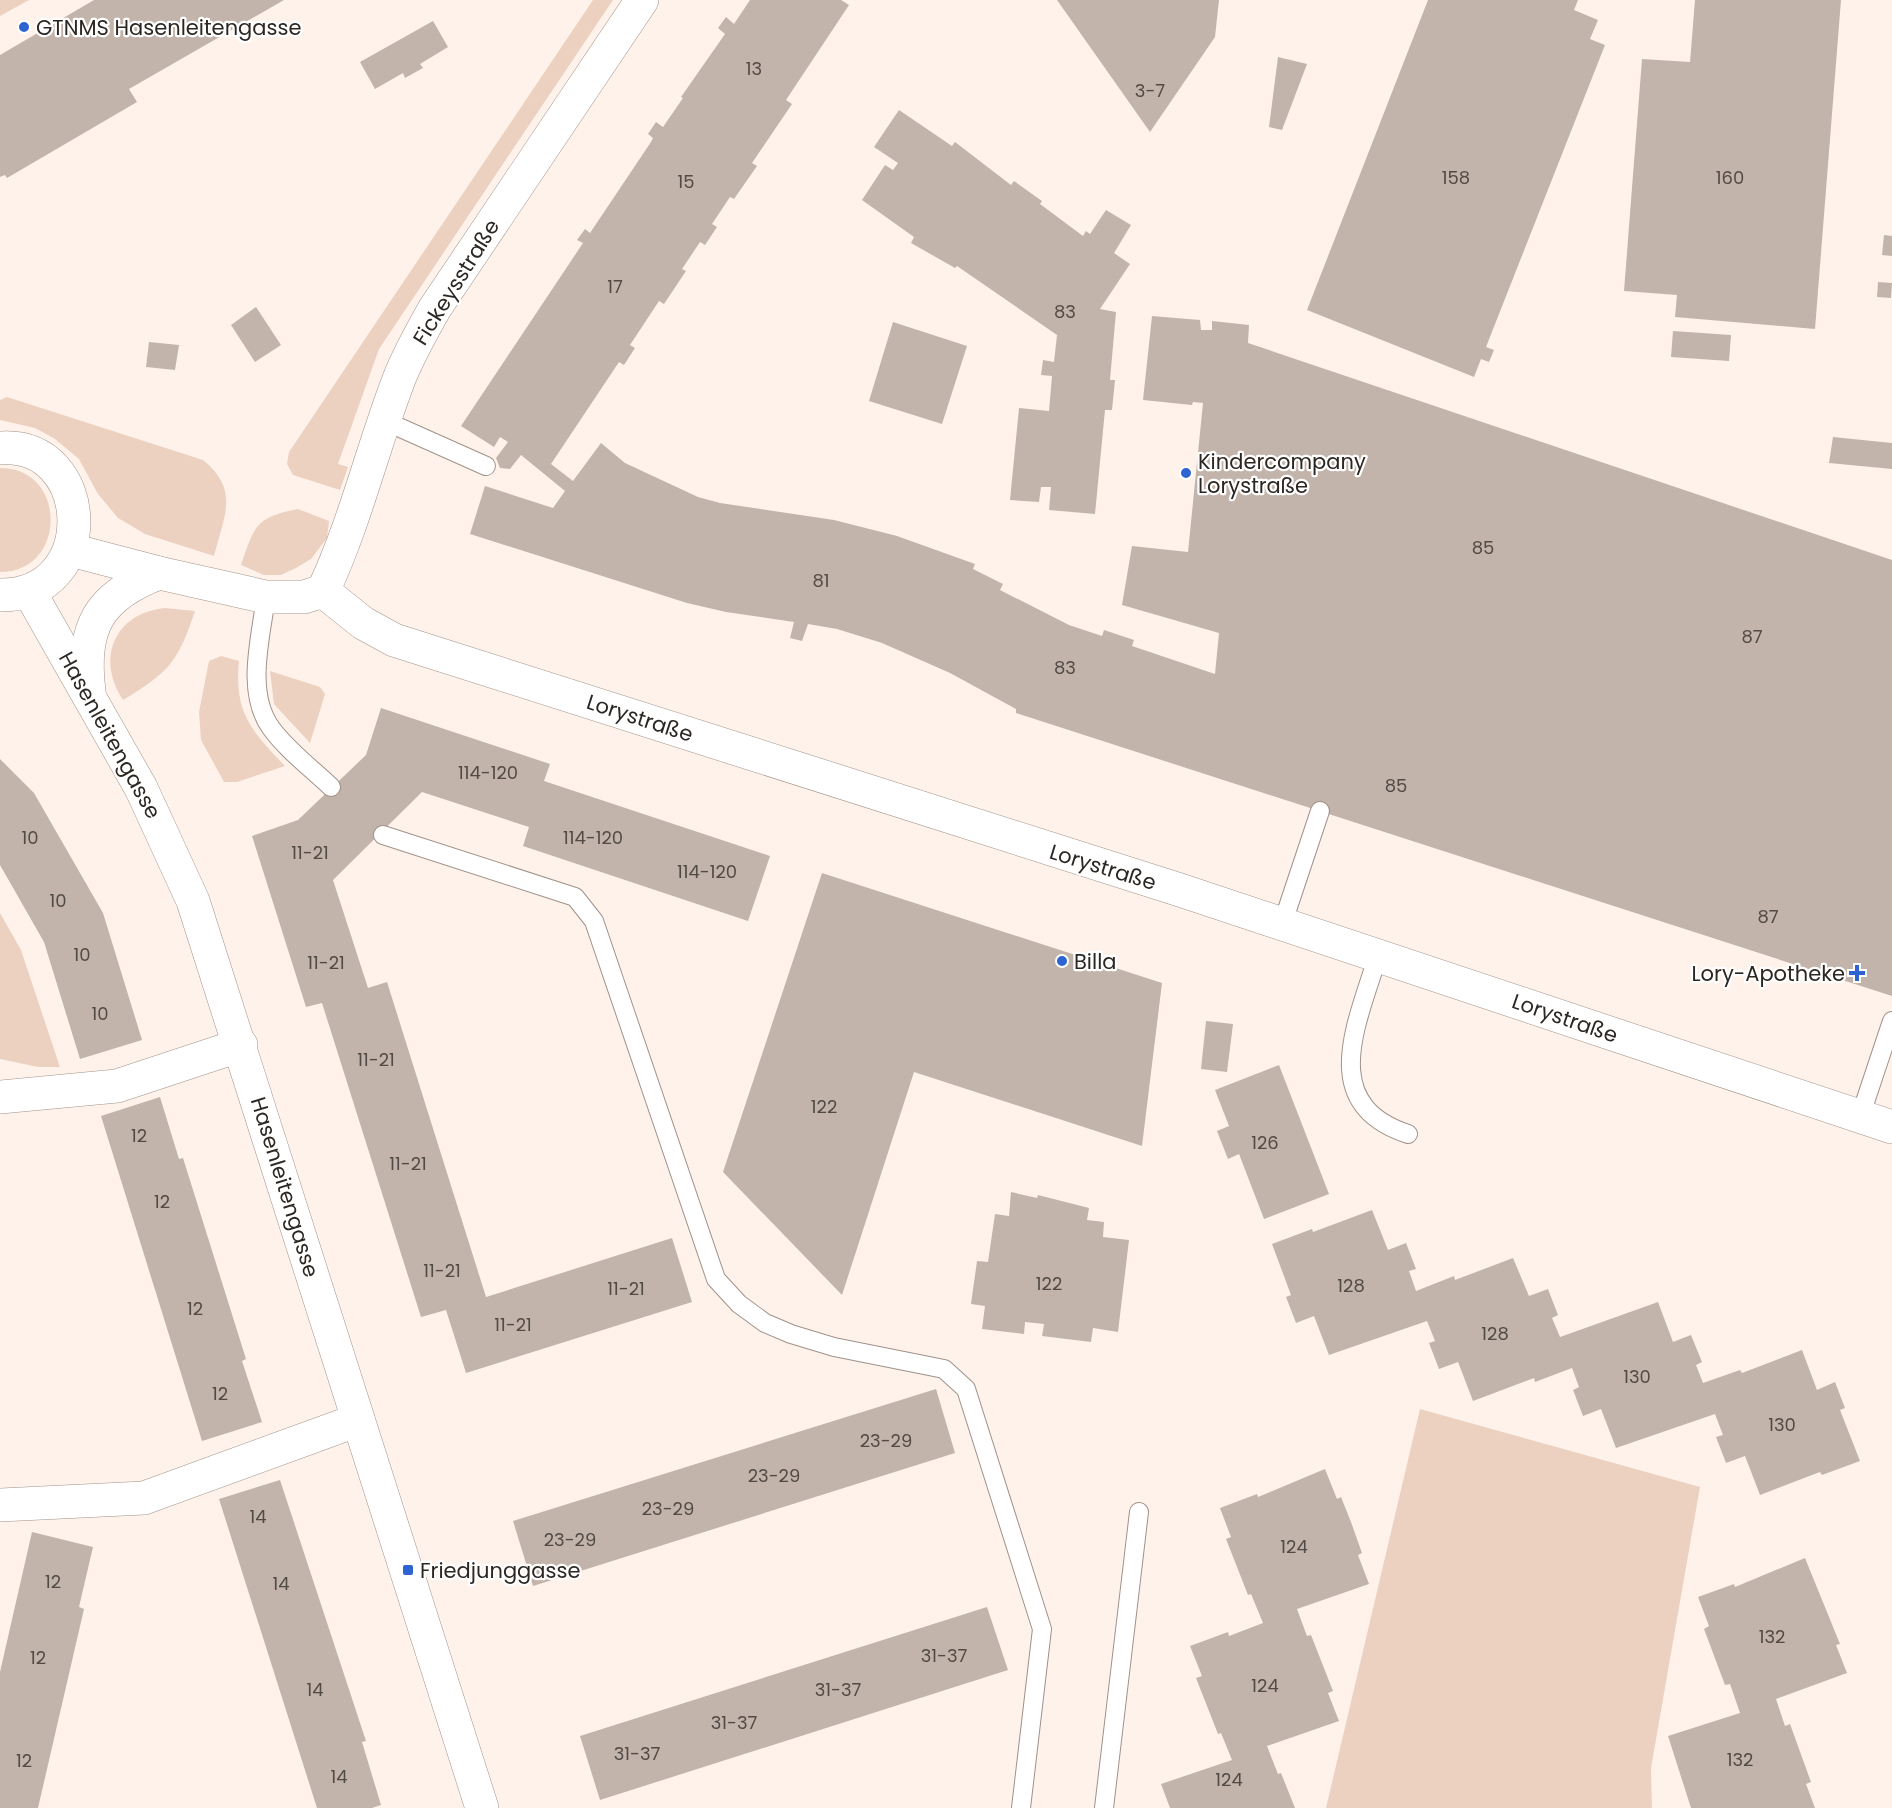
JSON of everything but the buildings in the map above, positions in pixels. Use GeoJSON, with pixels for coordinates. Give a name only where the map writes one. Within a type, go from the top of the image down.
{"type":"FeatureCollection","features":[{"type":"Feature","properties":{"kind":"street","name":"Fickeysstraße"},"geometry":{"type":"LineString","coordinates":[[323,591],[344,544],[402,371],[435,308],[642,0]]}},
{"type":"Feature","properties":{"kind":"street"},"geometry":{"type":"LineString","coordinates":[[0,448],[31,453],[50,465],[65,483],[74,504],[75,527],[71,550],[61,567],[46,581],[15,593]]}},
{"type":"Feature","properties":{"kind":"street"},"geometry":{"type":"LineString","coordinates":[[71,550],[266,597],[304,597],[323,591]]}},
{"type":"Feature","properties":{"kind":"street"},"geometry":{"type":"LineString","coordinates":[[90,696],[86,663],[88,640],[94,620],[108,602],[126,588],[159,573]]}},
{"type":"Feature","properties":{"kind":"street","name":"Lorystraße"},"geometry":{"type":"LineString","coordinates":[[323,591],[354,617],[394,640],[1378,955],[1892,1127]]}},
{"type":"Feature","properties":{"kind":"street","name":"Hasenleitengasse"},"geometry":{"type":"LineString","coordinates":[[15,593],[90,696],[141,788],[194,901],[358,1420],[474,1806]]}},
{"type":"Feature","properties":{"kind":"street"},"geometry":{"type":"LineString","coordinates":[[0,1097],[117,1086],[241,1045]]}},
{"type":"Feature","properties":{"kind":"street"},"geometry":{"type":"LineString","coordinates":[[0,1505],[144,1498],[358,1420]]}},
{"type":"Feature","properties":{"kind":"lane"},"geometry":{"type":"LineString","coordinates":[[385,421],[486,466]]}},
{"type":"Feature","properties":{"kind":"lane"},"geometry":{"type":"LineString","coordinates":[[266,597],[257,667],[262,708],[270,727],[330,787]]}},
{"type":"Feature","properties":{"kind":"lane"},"geometry":{"type":"LineString","coordinates":[[1282,925],[1320,811]]}},
{"type":"Feature","properties":{"kind":"lane"},"geometry":{"type":"LineString","coordinates":[[383,835],[574,897],[594,921],[716,1279],[740,1304],[765,1323],[791,1334],[834,1347],[944,1369],[966,1389],[1042,1629],[1021,1808]]}},
{"type":"Feature","properties":{"kind":"lane"},"geometry":{"type":"LineString","coordinates":[[1378,955],[1349,1055],[1351,1075],[1356,1095],[1369,1114],[1388,1128],[1408,1134]]}},
{"type":"Feature","properties":{"kind":"lane"},"geometry":{"type":"LineString","coordinates":[[1860,1117],[1892,1021]]}},
{"type":"Feature","properties":{"kind":"lane"},"geometry":{"type":"LineString","coordinates":[[1104,1808],[1139,1512]]}},
{"type":"Feature","properties":{"kind":"shaded area"},"geometry":{"type":"Polygon","coordinates":[[[0,0],[29,0],[0,16],[0,0]]]}},
{"type":"Feature","properties":{"kind":"shaded area"},"geometry":{"type":"Polygon","coordinates":[[[593,0],[613,0],[379,349],[338,464],[348,467],[340,490],[293,475],[287,464],[289,452],[593,0]]]}},
{"type":"Feature","properties":{"kind":"shaded area"},"geometry":{"type":"Polygon","coordinates":[[[7,397],[203,460],[215,471],[222,482],[225,493],[225,516],[214,556],[145,534],[118,518],[98,494],[79,459],[55,439],[35,428],[0,420],[0,400],[7,397]]]}},
{"type":"Feature","properties":{"kind":"shaded area"},"geometry":{"type":"Polygon","coordinates":[[[0,468],[22,472],[38,484],[47,500],[51,520],[48,539],[38,556],[22,567],[0,572],[0,468]]]}},
{"type":"Feature","properties":{"kind":"shaded area"},"geometry":{"type":"Polygon","coordinates":[[[298,509],[329,521],[327,538],[311,559],[281,575],[264,575],[241,565],[249,541],[259,525],[273,516],[298,509]]]}},
{"type":"Feature","properties":{"kind":"shaded area"},"geometry":{"type":"Polygon","coordinates":[[[165,608],[195,611],[183,642],[162,673],[123,700],[111,669],[111,654],[115,640],[122,628],[133,619],[165,608]]]}},
{"type":"Feature","properties":{"kind":"shaded area"},"geometry":{"type":"Polygon","coordinates":[[[221,656],[239,661],[239,694],[247,720],[285,766],[237,782],[224,782],[201,740],[199,712],[209,661],[221,656]]]}},
{"type":"Feature","properties":{"kind":"shaded area"},"geometry":{"type":"Polygon","coordinates":[[[270,671],[320,687],[325,694],[310,743],[274,704],[270,671]]]}},
{"type":"Feature","properties":{"kind":"shaded area"},"geometry":{"type":"Polygon","coordinates":[[[0,913],[21,950],[60,1067],[38,1067],[0,1059],[0,913]]]}},
{"type":"Feature","properties":{"kind":"shaded area"},"geometry":{"type":"Polygon","coordinates":[[[1420,1409],[1700,1487],[1651,1768],[1652,1808],[1326,1808],[1420,1409]]]}},
{"type":"Feature","properties":{"kind":"place","name":"GTNMS Hasenleitengasse"},"geometry":{"type":"Point","coordinates":[24,27]}},
{"type":"Feature","properties":{"kind":"place","name":"Kindercompany Lorystraße"},"geometry":{"type":"Point","coordinates":[1186,473]}},
{"type":"Feature","properties":{"kind":"place","name":"Billa"},"geometry":{"type":"Point","coordinates":[1062,961]}},
{"type":"Feature","properties":{"kind":"place","name":"Lory-Apotheke"},"geometry":{"type":"Point","coordinates":[1857,973]}},
{"type":"Feature","properties":{"kind":"place","name":"Friedjunggasse"},"geometry":{"type":"Point","coordinates":[408,1570]}}]}
